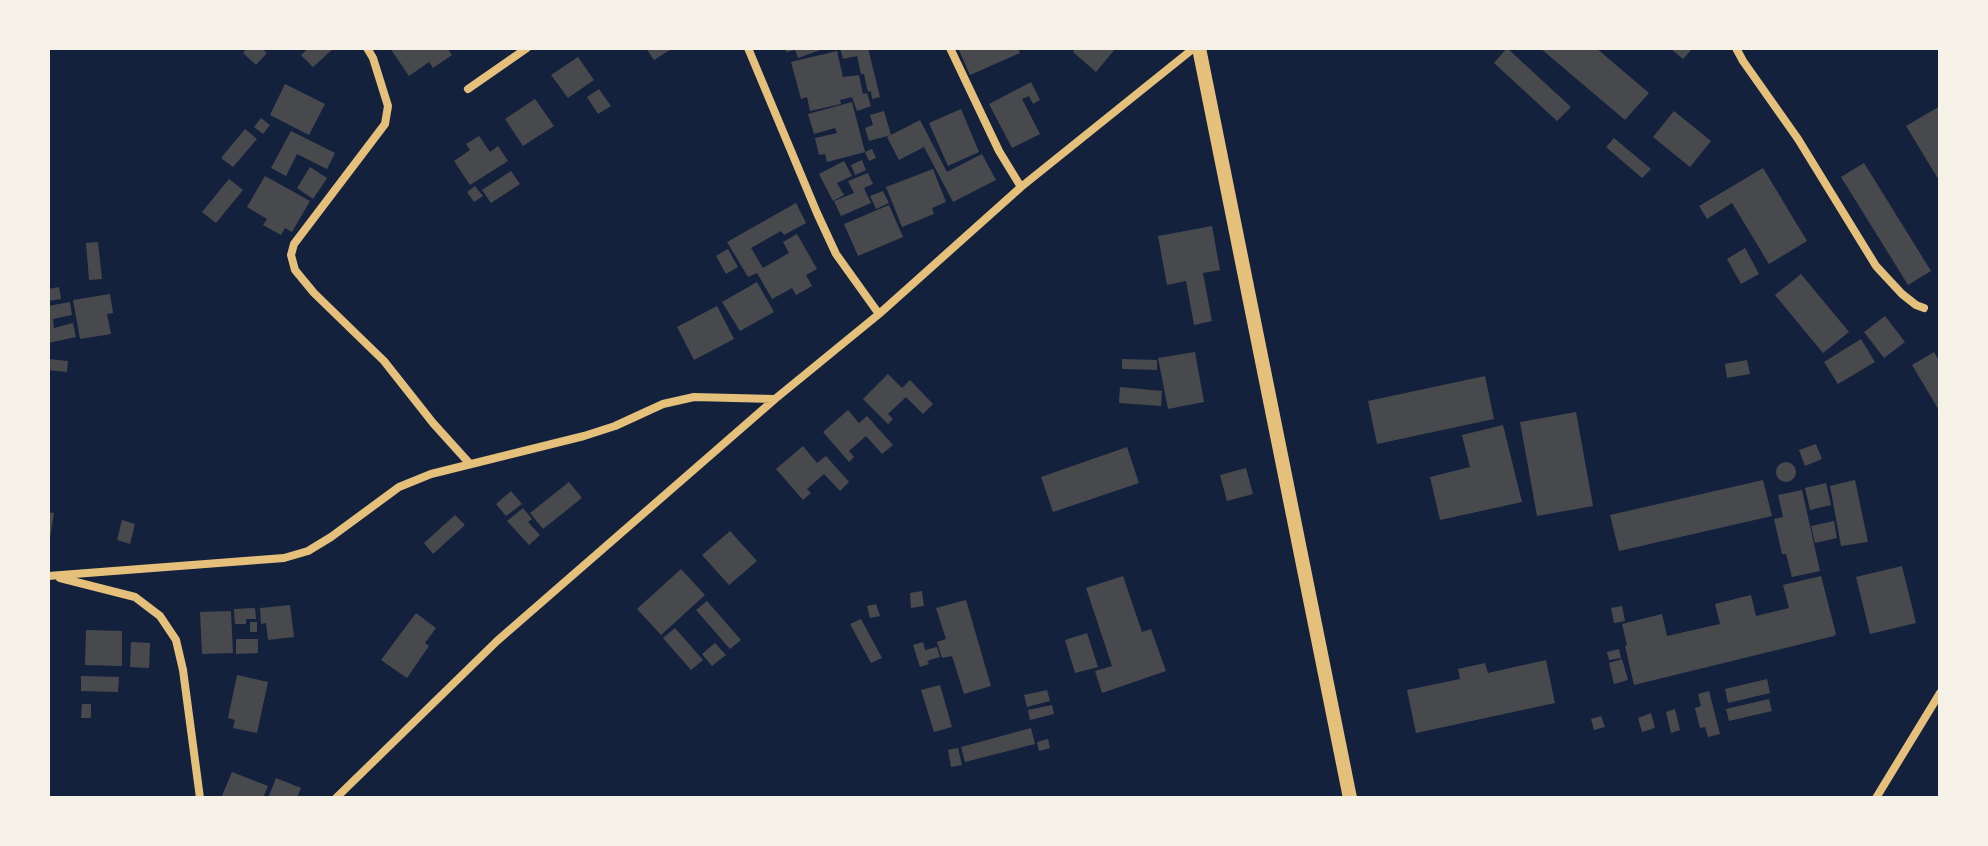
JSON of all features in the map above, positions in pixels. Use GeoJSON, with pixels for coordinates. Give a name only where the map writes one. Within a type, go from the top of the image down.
{"type":"FeatureCollection","features":[{"type":"Feature","properties":{"kind":"street"},"geometry":{"type":"LineString","coordinates":[[367,48],[388,106],[385,124],[294,244],[291,255],[295,270],[314,293],[384,361],[470,464]]}},
{"type":"Feature","properties":{"kind":"street"},"geometry":{"type":"LineString","coordinates":[[468,89],[527,48]]}},
{"type":"Feature","properties":{"kind":"street"},"geometry":{"type":"LineString","coordinates":[[748,48],[836,254],[879,314]]}},
{"type":"Feature","properties":{"kind":"street"},"geometry":{"type":"LineString","coordinates":[[950,48],[999,151],[1021,187]]}},
{"type":"Feature","properties":{"kind":"street"},"geometry":{"type":"LineString","coordinates":[[336,798],[497,641],[775,399],[879,314],[1021,187],[1196,48],[1350,798]]}},
{"type":"Feature","properties":{"kind":"street"},"geometry":{"type":"LineString","coordinates":[[1736,48],[1798,139],[1876,266],[1902,294],[1924,308]]}},
{"type":"Feature","properties":{"kind":"street"},"geometry":{"type":"LineString","coordinates":[[50,576],[284,558],[308,551],[399,487],[431,474],[584,436],[663,404],[694,397],[775,399]]}},
{"type":"Feature","properties":{"kind":"street"},"geometry":{"type":"LineString","coordinates":[[50,576],[135,597],[160,616],[176,640],[183,670],[200,798]]}},
{"type":"Feature","properties":{"kind":"street"},"geometry":{"type":"LineString","coordinates":[[1876,798],[1940,693]]}},
{"type":"Feature","properties":{"kind":"building"},"geometry":{"type":"Polygon","coordinates":[[[247,48],[261,48],[267,53],[256,65],[243,53],[247,48]]]}},
{"type":"Feature","properties":{"kind":"building"},"geometry":{"type":"Polygon","coordinates":[[[309,48],[334,48],[313,67],[301,55],[309,48]]]}},
{"type":"Feature","properties":{"kind":"building"},"geometry":{"type":"Polygon","coordinates":[[[390,48],[447,48],[452,55],[433,68],[429,62],[409,76],[390,48]]]}},
{"type":"Feature","properties":{"kind":"building"},"geometry":{"type":"Polygon","coordinates":[[[646,48],[673,48],[654,60],[646,48]]]}},
{"type":"Feature","properties":{"kind":"building"},"geometry":{"type":"Polygon","coordinates":[[[785,48],[826,48],[798,58],[795,50],[786,52],[785,48]]]}},
{"type":"Feature","properties":{"kind":"building"},"geometry":{"type":"Polygon","coordinates":[[[840,48],[868,48],[880,97],[872,99],[871,91],[868,92],[857,56],[843,59],[840,48]]]}},
{"type":"Feature","properties":{"kind":"building"},"geometry":{"type":"Polygon","coordinates":[[[958,48],[1018,48],[1020,53],[970,75],[958,48]]]}},
{"type":"Feature","properties":{"kind":"building"},"geometry":{"type":"Polygon","coordinates":[[[1076,48],[1116,48],[1096,72],[1073,52],[1076,48]]]}},
{"type":"Feature","properties":{"kind":"building"},"geometry":{"type":"Polygon","coordinates":[[[1507,48],[1571,107],[1557,121],[1494,63],[1507,48]]]}},
{"type":"Feature","properties":{"kind":"building"},"geometry":{"type":"Polygon","coordinates":[[[1540,48],[1596,48],[1649,93],[1625,120],[1540,48]]]}},
{"type":"Feature","properties":{"kind":"building"},"geometry":{"type":"Polygon","coordinates":[[[1670,48],[1693,48],[1683,59],[1670,48]]]}},
{"type":"Feature","properties":{"kind":"building"},"geometry":{"type":"Polygon","coordinates":[[[837,51],[843,77],[859,75],[863,94],[867,93],[871,106],[857,111],[852,97],[840,100],[841,104],[810,111],[807,97],[801,99],[791,62],[837,51]]]}},
{"type":"Feature","properties":{"kind":"building"},"geometry":{"type":"Polygon","coordinates":[[[578,57],[594,80],[568,98],[551,75],[578,57]]]}},
{"type":"Feature","properties":{"kind":"building"},"geometry":{"type":"Polygon","coordinates":[[[1031,82],[1040,100],[1033,104],[1029,96],[1022,99],[1040,134],[1012,148],[989,104],[1031,82]]]}},
{"type":"Feature","properties":{"kind":"building"},"geometry":{"type":"Polygon","coordinates":[[[285,84],[325,104],[309,135],[270,115],[285,84]]]}},
{"type":"Feature","properties":{"kind":"building"},"geometry":{"type":"Polygon","coordinates":[[[599,89],[611,106],[598,114],[587,97],[599,89]]]}},
{"type":"Feature","properties":{"kind":"building"},"geometry":{"type":"Polygon","coordinates":[[[535,99],[554,126],[523,146],[505,119],[535,99]]]}},
{"type":"Feature","properties":{"kind":"building"},"geometry":{"type":"Polygon","coordinates":[[[852,102],[865,152],[827,162],[825,154],[819,155],[815,138],[837,133],[835,128],[814,134],[808,114],[852,102]]]}},
{"type":"Feature","properties":{"kind":"building"},"geometry":{"type":"Polygon","coordinates":[[[1940,106],[1940,182],[1906,126],[1940,106]]]}},
{"type":"Feature","properties":{"kind":"building"},"geometry":{"type":"Polygon","coordinates":[[[961,109],[979,152],[948,166],[929,123],[961,109]]]}},
{"type":"Feature","properties":{"kind":"building"},"geometry":{"type":"Polygon","coordinates":[[[884,111],[891,135],[869,141],[865,128],[873,125],[870,115],[884,111]]]}},
{"type":"Feature","properties":{"kind":"building"},"geometry":{"type":"Polygon","coordinates":[[[1674,111],[1711,141],[1690,167],[1653,137],[1674,111]]]}},
{"type":"Feature","properties":{"kind":"building"},"geometry":{"type":"Polygon","coordinates":[[[261,118],[270,125],[263,134],[254,127],[261,118]]]}},
{"type":"Feature","properties":{"kind":"building"},"geometry":{"type":"Polygon","coordinates":[[[920,120],[947,172],[982,154],[996,180],[953,202],[924,147],[899,160],[887,137],[920,120]]]}},
{"type":"Feature","properties":{"kind":"building"},"geometry":{"type":"Polygon","coordinates":[[[245,129],[257,139],[233,167],[221,158],[245,129]]]}},
{"type":"Feature","properties":{"kind":"building"},"geometry":{"type":"Polygon","coordinates":[[[291,131],[335,153],[327,169],[297,154],[286,176],[271,168],[291,131]]]}},
{"type":"Feature","properties":{"kind":"building"},"geometry":{"type":"Polygon","coordinates":[[[479,136],[490,152],[498,146],[508,161],[470,185],[454,161],[470,150],[466,144],[479,136]]]}},
{"type":"Feature","properties":{"kind":"building"},"geometry":{"type":"Polygon","coordinates":[[[1614,138],[1651,169],[1642,178],[1606,147],[1614,138]]]}},
{"type":"Feature","properties":{"kind":"building"},"geometry":{"type":"Polygon","coordinates":[[[872,149],[876,158],[869,161],[865,152],[872,149]]]}},
{"type":"Feature","properties":{"kind":"building"},"geometry":{"type":"Polygon","coordinates":[[[862,160],[866,170],[855,175],[851,165],[862,160]]]}},
{"type":"Feature","properties":{"kind":"building"},"geometry":{"type":"Polygon","coordinates":[[[844,161],[852,176],[837,183],[844,195],[833,201],[819,174],[844,161]]]}},
{"type":"Feature","properties":{"kind":"building"},"geometry":{"type":"Polygon","coordinates":[[[1864,163],[1931,271],[1908,285],[1841,177],[1864,163]]]}},
{"type":"Feature","properties":{"kind":"building"},"geometry":{"type":"Polygon","coordinates":[[[310,167],[327,178],[313,199],[297,188],[310,167]]]}},
{"type":"Feature","properties":{"kind":"building"},"geometry":{"type":"Polygon","coordinates":[[[1763,168],[1807,241],[1769,264],[1732,203],[1707,219],[1699,206],[1763,168]]]}},
{"type":"Feature","properties":{"kind":"building"},"geometry":{"type":"Polygon","coordinates":[[[933,169],[946,202],[932,208],[934,214],[902,227],[886,187],[933,169]]]}},
{"type":"Feature","properties":{"kind":"building"},"geometry":{"type":"Polygon","coordinates":[[[511,171],[520,184],[491,203],[482,190],[511,171]]]}},
{"type":"Feature","properties":{"kind":"building"},"geometry":{"type":"Polygon","coordinates":[[[868,173],[873,184],[864,188],[871,203],[841,216],[834,201],[854,193],[848,181],[868,173]]]}},
{"type":"Feature","properties":{"kind":"building"},"geometry":{"type":"Polygon","coordinates":[[[265,176],[310,201],[292,232],[285,228],[281,235],[263,225],[267,219],[247,207],[265,176]]]}},
{"type":"Feature","properties":{"kind":"building"},"geometry":{"type":"Polygon","coordinates":[[[229,179],[243,190],[216,223],[202,212],[229,179]]]}},
{"type":"Feature","properties":{"kind":"building"},"geometry":{"type":"Polygon","coordinates":[[[475,186],[483,196],[474,202],[467,192],[475,186]]]}},
{"type":"Feature","properties":{"kind":"building"},"geometry":{"type":"Polygon","coordinates":[[[883,191],[889,203],[876,209],[870,196],[883,191]]]}},
{"type":"Feature","properties":{"kind":"building"},"geometry":{"type":"Polygon","coordinates":[[[796,203],[806,223],[784,235],[781,231],[751,248],[763,268],[789,253],[783,242],[797,234],[817,269],[806,275],[812,286],[796,295],[792,288],[772,299],[757,273],[748,277],[727,242],[796,203]]]}},
{"type":"Feature","properties":{"kind":"building"},"geometry":{"type":"Polygon","coordinates":[[[889,205],[903,237],[858,256],[844,224],[889,205]]]}},
{"type":"Feature","properties":{"kind":"building"},"geometry":{"type":"Polygon","coordinates":[[[1212,226],[1220,270],[1203,273],[1212,321],[1194,325],[1186,281],[1167,285],[1158,236],[1212,226]]]}},
{"type":"Feature","properties":{"kind":"building"},"geometry":{"type":"Polygon","coordinates":[[[98,242],[102,279],[89,280],[86,243],[98,242]]]}},
{"type":"Feature","properties":{"kind":"building"},"geometry":{"type":"Polygon","coordinates":[[[1745,248],[1759,274],[1741,284],[1727,259],[1745,248]]]}},
{"type":"Feature","properties":{"kind":"building"},"geometry":{"type":"Polygon","coordinates":[[[728,249],[738,267],[726,274],[716,256],[728,249]]]}},
{"type":"Feature","properties":{"kind":"building"},"geometry":{"type":"Polygon","coordinates":[[[1801,274],[1849,332],[1823,353],[1775,295],[1801,274]]]}},
{"type":"Feature","properties":{"kind":"building"},"geometry":{"type":"Polygon","coordinates":[[[757,282],[774,312],[740,331],[722,302],[757,282]]]}},
{"type":"Feature","properties":{"kind":"building"},"geometry":{"type":"Polygon","coordinates":[[[59,287],[61,299],[48,301],[48,289],[59,287]]]}},
{"type":"Feature","properties":{"kind":"building"},"geometry":{"type":"Polygon","coordinates":[[[110,294],[113,313],[107,314],[111,334],[80,339],[73,300],[110,294]]]}},
{"type":"Feature","properties":{"kind":"building"},"geometry":{"type":"Polygon","coordinates":[[[70,302],[72,315],[53,319],[54,328],[73,323],[76,337],[48,343],[48,306],[70,302]]]}},
{"type":"Feature","properties":{"kind":"building"},"geometry":{"type":"Polygon","coordinates":[[[717,306],[734,339],[694,360],[677,327],[717,306]]]}},
{"type":"Feature","properties":{"kind":"building"},"geometry":{"type":"Polygon","coordinates":[[[1885,316],[1905,342],[1884,358],[1864,332],[1885,316]]]}},
{"type":"Feature","properties":{"kind":"building"},"geometry":{"type":"Polygon","coordinates":[[[1861,339],[1875,362],[1838,384],[1824,362],[1861,339]]]}},
{"type":"Feature","properties":{"kind":"building"},"geometry":{"type":"Polygon","coordinates":[[[1195,352],[1204,402],[1168,409],[1158,358],[1195,352]]]}},
{"type":"Feature","properties":{"kind":"building"},"geometry":{"type":"Polygon","coordinates":[[[1934,352],[1940,362],[1940,412],[1912,365],[1934,352]]]}},
{"type":"Feature","properties":{"kind":"building"},"geometry":{"type":"Polygon","coordinates":[[[49,359],[68,361],[67,372],[48,370],[49,359]]]}},
{"type":"Feature","properties":{"kind":"building"},"geometry":{"type":"Polygon","coordinates":[[[1122,359],[1157,360],[1157,370],[1122,369],[1122,359]]]}},
{"type":"Feature","properties":{"kind":"building"},"geometry":{"type":"Polygon","coordinates":[[[1747,360],[1750,374],[1727,378],[1725,364],[1747,360]]]}},
{"type":"Feature","properties":{"kind":"building"},"geometry":{"type":"Polygon","coordinates":[[[888,374],[902,388],[910,380],[933,404],[923,414],[906,397],[888,414],[893,419],[888,424],[863,399],[888,374]]]}},
{"type":"Feature","properties":{"kind":"building"},"geometry":{"type":"Polygon","coordinates":[[[1485,376],[1494,419],[1377,444],[1368,401],[1485,376]]]}},
{"type":"Feature","properties":{"kind":"building"},"geometry":{"type":"Polygon","coordinates":[[[1120,387],[1162,391],[1161,406],[1119,403],[1120,387]]]}},
{"type":"Feature","properties":{"kind":"building"},"geometry":{"type":"Polygon","coordinates":[[[848,410],[859,423],[867,416],[893,445],[882,454],[866,436],[849,451],[854,457],[849,462],[823,432],[848,410]]]}},
{"type":"Feature","properties":{"kind":"building"},"geometry":{"type":"Polygon","coordinates":[[[1576,412],[1593,506],[1537,516],[1520,422],[1576,412]]]}},
{"type":"Feature","properties":{"kind":"building"},"geometry":{"type":"Polygon","coordinates":[[[1503,425],[1522,502],[1440,520],[1430,477],[1470,467],[1462,435],[1503,425]]]}},
{"type":"Feature","properties":{"kind":"building"},"geometry":{"type":"Polygon","coordinates":[[[1816,444],[1822,459],[1805,466],[1799,450],[1816,444]]]}},
{"type":"Feature","properties":{"kind":"building"},"geometry":{"type":"Polygon","coordinates":[[[803,446],[817,463],[826,456],[849,482],[840,491],[824,474],[807,489],[811,493],[803,500],[776,469],[803,446]]]}},
{"type":"Feature","properties":{"kind":"building"},"geometry":{"type":"Polygon","coordinates":[[[1127,447],[1139,483],[1053,512],[1041,477],[1127,447]]]}},
{"type":"Feature","properties":{"kind":"building"},"geometry":{"type":"Polygon","coordinates":[[[1786,462],[1793,465],[1796,472],[1793,479],[1786,482],[1779,479],[1776,472],[1779,465],[1786,462]]]}},
{"type":"Feature","properties":{"kind":"building"},"geometry":{"type":"Polygon","coordinates":[[[1246,468],[1253,494],[1227,501],[1220,475],[1246,468]]]}},
{"type":"Feature","properties":{"kind":"building"},"geometry":{"type":"Polygon","coordinates":[[[1763,480],[1772,516],[1619,551],[1610,515],[1763,480]]]}},
{"type":"Feature","properties":{"kind":"building"},"geometry":{"type":"Polygon","coordinates":[[[1855,480],[1868,542],[1841,546],[1830,486],[1855,480]]]}},
{"type":"Feature","properties":{"kind":"building"},"geometry":{"type":"Polygon","coordinates":[[[569,482],[582,498],[543,529],[530,513],[569,482]]]}},
{"type":"Feature","properties":{"kind":"building"},"geometry":{"type":"Polygon","coordinates":[[[1826,483],[1831,505],[1810,510],[1805,488],[1826,483]]]}},
{"type":"Feature","properties":{"kind":"building"},"geometry":{"type":"Polygon","coordinates":[[[1802,490],[1820,571],[1792,577],[1786,554],[1782,554],[1774,519],[1783,517],[1778,495],[1802,490]]]}},
{"type":"Feature","properties":{"kind":"building"},"geometry":{"type":"Polygon","coordinates":[[[511,491],[522,504],[506,516],[496,504],[511,491]]]}},
{"type":"Feature","properties":{"kind":"building"},"geometry":{"type":"Polygon","coordinates":[[[523,508],[532,519],[528,522],[540,535],[529,545],[507,521],[523,508]]]}},
{"type":"Feature","properties":{"kind":"building"},"geometry":{"type":"Polygon","coordinates":[[[48,512],[54,513],[50,538],[48,538],[48,512]]]}},
{"type":"Feature","properties":{"kind":"building"},"geometry":{"type":"Polygon","coordinates":[[[455,515],[465,525],[433,554],[424,543],[455,515]]]}},
{"type":"Feature","properties":{"kind":"building"},"geometry":{"type":"Polygon","coordinates":[[[122,520],[135,524],[130,544],[117,540],[122,520]]]}},
{"type":"Feature","properties":{"kind":"building"},"geometry":{"type":"Polygon","coordinates":[[[1834,521],[1837,538],[1815,543],[1811,526],[1834,521]]]}},
{"type":"Feature","properties":{"kind":"building"},"geometry":{"type":"Polygon","coordinates":[[[730,531],[757,561],[729,585],[702,555],[730,531]]]}},
{"type":"Feature","properties":{"kind":"building"},"geometry":{"type":"Polygon","coordinates":[[[1902,566],[1916,623],[1870,634],[1856,577],[1902,566]]]}},
{"type":"Feature","properties":{"kind":"building"},"geometry":{"type":"Polygon","coordinates":[[[681,569],[705,595],[661,635],[637,609],[681,569]]]}},
{"type":"Feature","properties":{"kind":"building"},"geometry":{"type":"Polygon","coordinates":[[[1123,576],[1142,632],[1151,629],[1166,671],[1102,693],[1095,671],[1112,666],[1086,588],[1123,576]]]}},
{"type":"Feature","properties":{"kind":"building"},"geometry":{"type":"Polygon","coordinates":[[[1821,576],[1834,636],[1634,685],[1622,624],[1662,614],[1667,636],[1720,624],[1715,604],[1751,595],[1756,616],[1789,608],[1783,585],[1821,576]]]}},
{"type":"Feature","properties":{"kind":"building"},"geometry":{"type":"Polygon","coordinates":[[[922,591],[924,606],[911,608],[910,593],[922,591]]]}},
{"type":"Feature","properties":{"kind":"building"},"geometry":{"type":"Polygon","coordinates":[[[966,600],[991,686],[964,694],[952,656],[942,658],[937,642],[946,639],[936,608],[966,600]]]}},
{"type":"Feature","properties":{"kind":"building"},"geometry":{"type":"Polygon","coordinates":[[[707,601],[741,640],[730,649],[696,610],[707,601]]]}},
{"type":"Feature","properties":{"kind":"building"},"geometry":{"type":"Polygon","coordinates":[[[876,604],[880,616],[870,618],[867,606],[876,604]]]}},
{"type":"Feature","properties":{"kind":"building"},"geometry":{"type":"Polygon","coordinates":[[[290,605],[294,637],[268,640],[266,623],[261,624],[260,608],[290,605]]]}},
{"type":"Feature","properties":{"kind":"building"},"geometry":{"type":"Polygon","coordinates":[[[1622,606],[1625,621],[1614,623],[1611,608],[1622,606]]]}},
{"type":"Feature","properties":{"kind":"building"},"geometry":{"type":"Polygon","coordinates":[[[255,608],[256,619],[246,619],[246,624],[235,624],[234,609],[255,608]]]}},
{"type":"Feature","properties":{"kind":"building"},"geometry":{"type":"Polygon","coordinates":[[[231,611],[233,653],[202,654],[200,612],[231,611]]]}},
{"type":"Feature","properties":{"kind":"building"},"geometry":{"type":"Polygon","coordinates":[[[416,613],[436,628],[425,643],[429,646],[407,678],[381,660],[416,613]]]}},
{"type":"Feature","properties":{"kind":"building"},"geometry":{"type":"Polygon","coordinates":[[[861,619],[882,658],[871,663],[850,624],[861,619]]]}},
{"type":"Feature","properties":{"kind":"building"},"geometry":{"type":"Polygon","coordinates":[[[250,622],[257,622],[257,632],[250,632],[250,622]]]}},
{"type":"Feature","properties":{"kind":"building"},"geometry":{"type":"Polygon","coordinates":[[[675,628],[703,660],[691,670],[663,638],[675,628]]]}},
{"type":"Feature","properties":{"kind":"building"},"geometry":{"type":"Polygon","coordinates":[[[86,630],[122,631],[122,666],[85,665],[86,630]]]}},
{"type":"Feature","properties":{"kind":"building"},"geometry":{"type":"Polygon","coordinates":[[[1087,633],[1098,667],[1075,673],[1065,640],[1087,633]]]}},
{"type":"Feature","properties":{"kind":"building"},"geometry":{"type":"Polygon","coordinates":[[[236,639],[258,639],[258,653],[236,654],[236,639]]]}},
{"type":"Feature","properties":{"kind":"building"},"geometry":{"type":"Polygon","coordinates":[[[131,642],[150,643],[149,668],[130,667],[131,642]]]}},
{"type":"Feature","properties":{"kind":"building"},"geometry":{"type":"Polygon","coordinates":[[[923,642],[925,650],[937,647],[940,657],[920,667],[913,645],[923,642]]]}},
{"type":"Feature","properties":{"kind":"building"},"geometry":{"type":"Polygon","coordinates":[[[715,643],[726,655],[712,666],[702,654],[715,643]]]}},
{"type":"Feature","properties":{"kind":"building"},"geometry":{"type":"Polygon","coordinates":[[[1619,649],[1621,658],[1609,660],[1607,652],[1619,649]]]}},
{"type":"Feature","properties":{"kind":"building"},"geometry":{"type":"Polygon","coordinates":[[[1622,659],[1628,680],[1614,684],[1609,663],[1622,659]]]}},
{"type":"Feature","properties":{"kind":"building"},"geometry":{"type":"Polygon","coordinates":[[[1546,660],[1555,703],[1416,733],[1407,690],[1460,679],[1458,669],[1485,663],[1488,673],[1546,660]]]}},
{"type":"Feature","properties":{"kind":"building"},"geometry":{"type":"Polygon","coordinates":[[[237,675],[268,682],[257,733],[233,728],[235,720],[228,718],[237,675]]]}},
{"type":"Feature","properties":{"kind":"building"},"geometry":{"type":"Polygon","coordinates":[[[81,676],[119,677],[118,692],[81,691],[81,676]]]}},
{"type":"Feature","properties":{"kind":"building"},"geometry":{"type":"Polygon","coordinates":[[[1767,679],[1770,693],[1728,703],[1725,689],[1767,679]]]}},
{"type":"Feature","properties":{"kind":"building"},"geometry":{"type":"Polygon","coordinates":[[[940,685],[952,727],[934,732],[921,690],[940,685]]]}},
{"type":"Feature","properties":{"kind":"building"},"geometry":{"type":"Polygon","coordinates":[[[1047,690],[1050,701],[1027,707],[1024,695],[1047,690]]]}},
{"type":"Feature","properties":{"kind":"building"},"geometry":{"type":"Polygon","coordinates":[[[1709,691],[1720,734],[1708,737],[1705,727],[1700,728],[1695,708],[1701,706],[1698,694],[1709,691]]]}},
{"type":"Feature","properties":{"kind":"building"},"geometry":{"type":"Polygon","coordinates":[[[1769,699],[1772,711],[1729,721],[1726,709],[1769,699]]]}},
{"type":"Feature","properties":{"kind":"building"},"geometry":{"type":"Polygon","coordinates":[[[82,704],[91,704],[91,718],[81,718],[82,704]]]}},
{"type":"Feature","properties":{"kind":"building"},"geometry":{"type":"Polygon","coordinates":[[[1052,705],[1054,714],[1030,720],[1028,710],[1052,705]]]}},
{"type":"Feature","properties":{"kind":"building"},"geometry":{"type":"Polygon","coordinates":[[[1675,709],[1680,730],[1671,733],[1666,712],[1675,709]]]}},
{"type":"Feature","properties":{"kind":"building"},"geometry":{"type":"Polygon","coordinates":[[[1651,713],[1655,728],[1642,732],[1638,718],[1651,713]]]}},
{"type":"Feature","properties":{"kind":"building"},"geometry":{"type":"Polygon","coordinates":[[[1601,716],[1605,727],[1594,730],[1591,719],[1601,716]]]}},
{"type":"Feature","properties":{"kind":"building"},"geometry":{"type":"Polygon","coordinates":[[[1031,728],[1035,744],[965,762],[961,747],[1031,728]]]}},
{"type":"Feature","properties":{"kind":"building"},"geometry":{"type":"Polygon","coordinates":[[[1048,739],[1050,748],[1039,751],[1037,742],[1048,739]]]}},
{"type":"Feature","properties":{"kind":"building"},"geometry":{"type":"Polygon","coordinates":[[[958,748],[962,765],[951,767],[948,750],[958,748]]]}},
{"type":"Feature","properties":{"kind":"building"},"geometry":{"type":"Polygon","coordinates":[[[232,772],[268,786],[263,798],[221,798],[232,772]]]}},
{"type":"Feature","properties":{"kind":"building"},"geometry":{"type":"Polygon","coordinates":[[[276,778],[301,788],[297,798],[268,798],[276,778]]]}}]}
